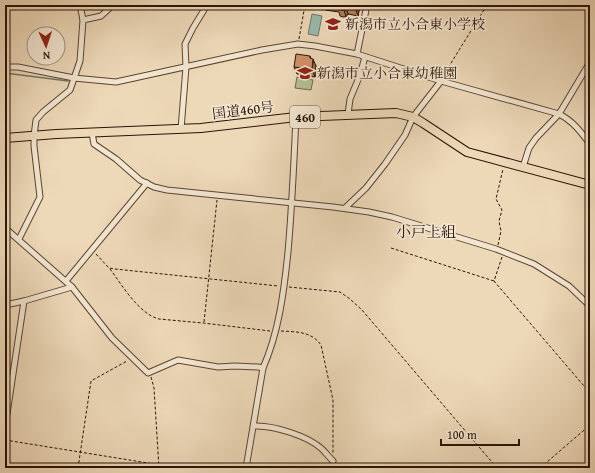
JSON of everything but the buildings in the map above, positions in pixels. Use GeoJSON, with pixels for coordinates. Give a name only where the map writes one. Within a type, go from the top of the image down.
{"type":"FeatureCollection","features":[{"type":"Feature","properties":{"kind":"highway","name":"国道460号"},"geometry":{"type":"LineString","coordinates":[[5,138],[181,129],[296,117],[396,113],[423,122],[467,152],[590,185]]}},
{"type":"Feature","properties":{"kind":"street"},"geometry":{"type":"LineString","coordinates":[[19,239],[40,197],[34,136],[36,120],[43,112],[70,90],[80,61],[83,20],[80,5]]}},
{"type":"Feature","properties":{"kind":"street"},"geometry":{"type":"LineString","coordinates":[[83,20],[101,16],[113,5]]}},
{"type":"Feature","properties":{"kind":"street"},"geometry":{"type":"LineString","coordinates":[[181,129],[186,67],[185,44],[207,5]]}},
{"type":"Feature","properties":{"kind":"street"},"geometry":{"type":"LineString","coordinates":[[357,54],[367,5]]}},
{"type":"Feature","properties":{"kind":"street"},"geometry":{"type":"LineString","coordinates":[[5,67],[18,67],[74,78],[116,82],[262,50],[298,44],[315,46],[357,54],[441,81],[559,114],[567,118],[578,128],[590,144]]}},
{"type":"Feature","properties":{"kind":"street"},"geometry":{"type":"LineString","coordinates":[[348,114],[350,99],[365,57]]}},
{"type":"Feature","properties":{"kind":"street"},"geometry":{"type":"LineString","coordinates":[[523,167],[529,148],[536,138],[559,114],[590,62]]}},
{"type":"Feature","properties":{"kind":"street"},"geometry":{"type":"LineString","coordinates":[[345,208],[366,188],[385,164],[405,135],[413,118],[441,81]]}},
{"type":"Feature","properties":{"kind":"street"},"geometry":{"type":"LineString","coordinates":[[246,468],[263,368],[268,359],[275,332],[284,286],[292,202],[296,117]]}},
{"type":"Feature","properties":{"kind":"street"},"geometry":{"type":"LineString","coordinates":[[92,133],[94,144],[116,159],[140,180],[147,183],[168,190],[345,208],[392,217],[496,249],[534,264],[569,286],[590,306]]}},
{"type":"Feature","properties":{"kind":"street"},"geometry":{"type":"LineString","coordinates":[[66,281],[147,183]]}},
{"type":"Feature","properties":{"kind":"street"},"geometry":{"type":"LineString","coordinates":[[5,228],[72,287],[112,338],[148,372],[178,360],[218,367],[236,366],[263,368]]}},
{"type":"Feature","properties":{"kind":"street"},"geometry":{"type":"LineString","coordinates":[[5,305],[72,287]]}},
{"type":"Feature","properties":{"kind":"street"},"geometry":{"type":"LineString","coordinates":[[5,427],[8,394],[24,301]]}},
{"type":"Feature","properties":{"kind":"street"},"geometry":{"type":"LineString","coordinates":[[254,426],[273,428],[307,440],[322,449],[333,461]]}},
{"type":"Feature","properties":{"kind":"path"},"geometry":{"type":"LineString","coordinates":[[298,44],[305,5]]}},
{"type":"Feature","properties":{"kind":"path"},"geometry":{"type":"LineString","coordinates":[[441,81],[487,5]]}},
{"type":"Feature","properties":{"kind":"path"},"geometry":{"type":"LineString","coordinates":[[496,249],[501,231],[499,221],[502,210],[496,200],[505,161]]}},
{"type":"Feature","properties":{"kind":"path"},"geometry":{"type":"LineString","coordinates":[[203,323],[218,195]]}},
{"type":"Feature","properties":{"kind":"path"},"geometry":{"type":"LineString","coordinates":[[391,248],[494,281],[590,393]]}},
{"type":"Feature","properties":{"kind":"path"},"geometry":{"type":"LineString","coordinates":[[92,249],[143,310],[152,317],[275,332],[308,334],[316,338],[321,345],[333,400],[333,461]]}},
{"type":"Feature","properties":{"kind":"path"},"geometry":{"type":"LineString","coordinates":[[494,281],[504,252]]}},
{"type":"Feature","properties":{"kind":"path"},"geometry":{"type":"LineString","coordinates":[[109,268],[340,292],[362,310],[497,468]]}},
{"type":"Feature","properties":{"kind":"path"},"geometry":{"type":"LineString","coordinates":[[78,468],[91,381],[132,358]]}},
{"type":"Feature","properties":{"kind":"path"},"geometry":{"type":"LineString","coordinates":[[148,372],[154,388],[159,468]]}},
{"type":"Feature","properties":{"kind":"path"},"geometry":{"type":"LineString","coordinates":[[540,468],[590,425]]}},
{"type":"Feature","properties":{"kind":"path"},"geometry":{"type":"LineString","coordinates":[[5,440],[179,468]]}},
{"type":"Feature","properties":{"kind":"green space"},"geometry":{"type":"Polygon","coordinates":[[[297,77],[313,80],[311,90],[295,88],[297,77]]]}},
{"type":"Feature","properties":{"kind":"shaded area"},"geometry":{"type":"Polygon","coordinates":[[[312,14],[322,16],[318,36],[308,34],[312,14]]]}},
{"type":"Feature","properties":{"kind":"waterway"},"geometry":{"type":"LineString","coordinates":[[5,73],[68,81]]}},
{"type":"Feature","properties":{"kind":"place","name":"新潟市立小合東小学校"},"geometry":{"type":"Point","coordinates":[333,24]}},
{"type":"Feature","properties":{"kind":"place","name":"新潟市立小合東幼稚園"},"geometry":{"type":"Point","coordinates":[305,73]}},
{"type":"Feature","properties":{"kind":"district","name":"小戸上組"},"geometry":{"type":"Point","coordinates":[426,232]}}]}
